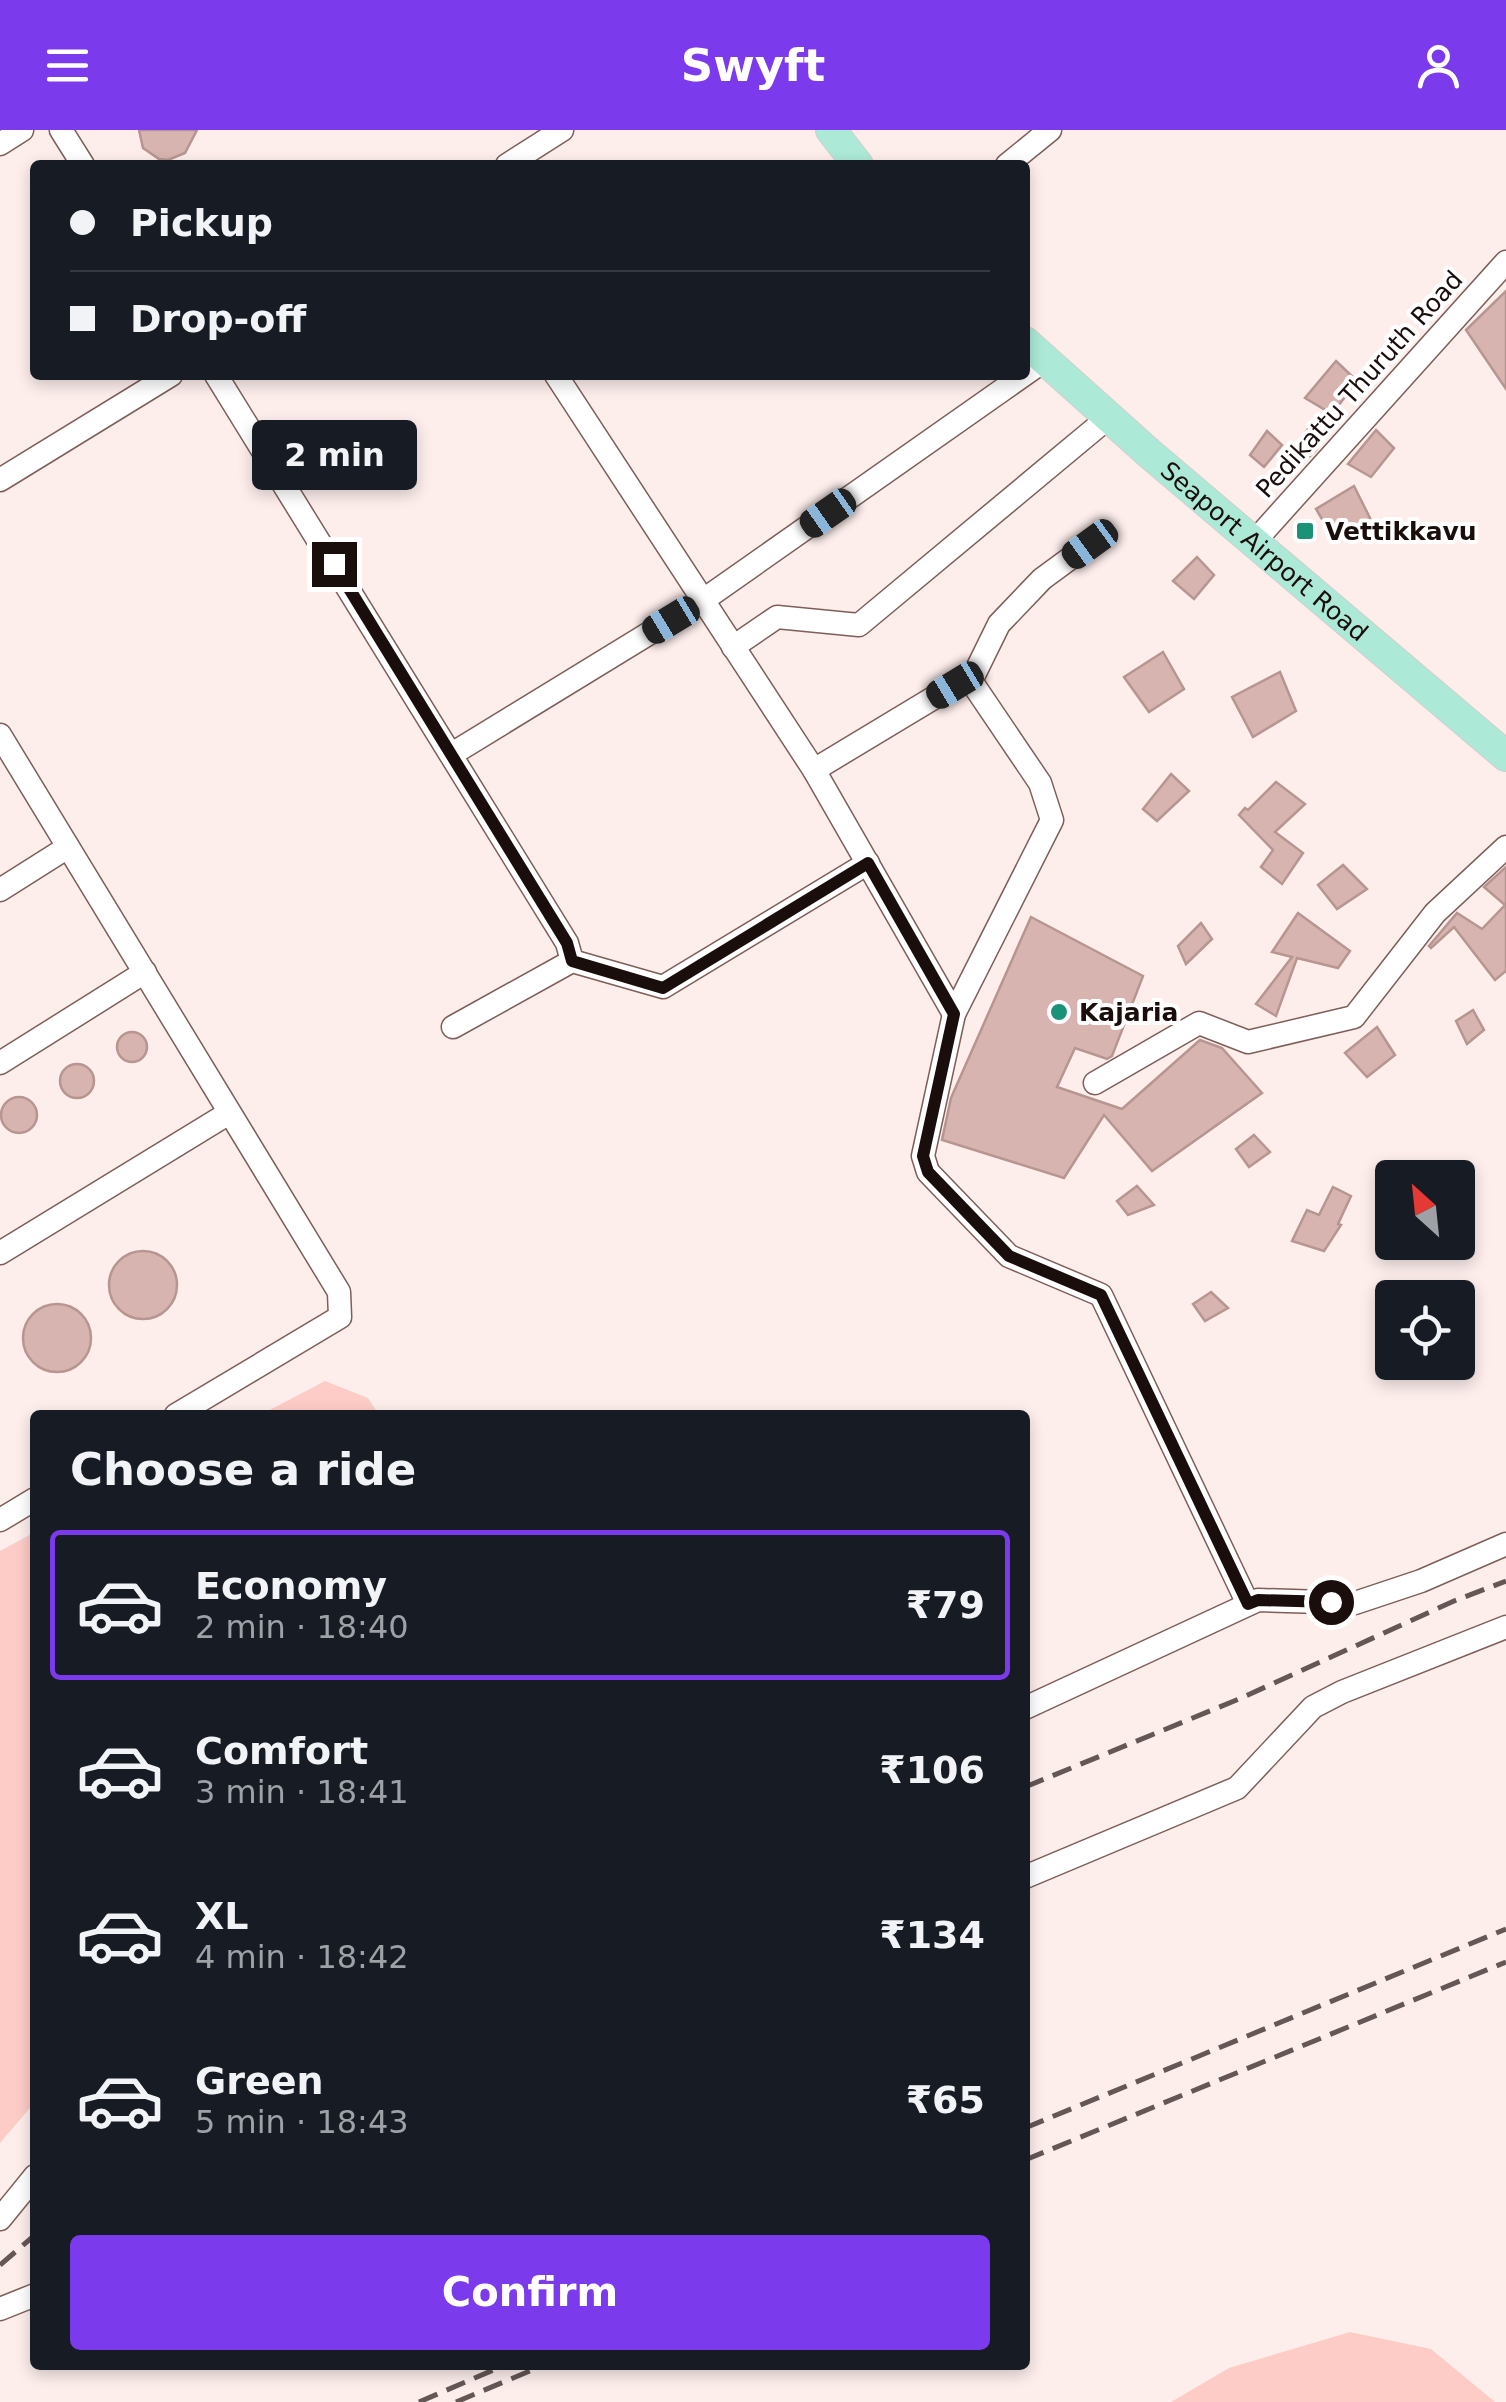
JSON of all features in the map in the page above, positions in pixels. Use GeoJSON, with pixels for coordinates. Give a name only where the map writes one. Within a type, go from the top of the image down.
{"type":"FeatureCollection","features":[{"type":"Feature","properties":{"kind":"main road"},"geometry":{"type":"LineString","coordinates":[[831,130],[854,160]]}},
{"type":"Feature","properties":{"kind":"main road","name":"Seaport Airport Road"},"geometry":{"type":"LineString","coordinates":[[1035,351],[1506,756]]}},
{"type":"Feature","properties":{"kind":"street"},"geometry":{"type":"LineString","coordinates":[[0,144],[22,130]]}},
{"type":"Feature","properties":{"kind":"street"},"geometry":{"type":"LineString","coordinates":[[61,130],[80,160]]}},
{"type":"Feature","properties":{"kind":"street"},"geometry":{"type":"LineString","coordinates":[[515,160],[562,130]]}},
{"type":"Feature","properties":{"kind":"street"},"geometry":{"type":"LineString","coordinates":[[1013,160],[1050,130]]}},
{"type":"Feature","properties":{"kind":"street","name":"Pedikattu Thuruth Road"},"geometry":{"type":"LineString","coordinates":[[1254,542],[1506,262]]}},
{"type":"Feature","properties":{"kind":"street"},"geometry":{"type":"LineString","coordinates":[[0,480],[163,380]]}},
{"type":"Feature","properties":{"kind":"street"},"geometry":{"type":"LineString","coordinates":[[219,380],[567,943],[572,961]]}},
{"type":"Feature","properties":{"kind":"street"},"geometry":{"type":"LineString","coordinates":[[559,380],[814,770],[954,1014]]}},
{"type":"Feature","properties":{"kind":"street"},"geometry":{"type":"LineString","coordinates":[[452,754],[702,601],[996,380]]}},
{"type":"Feature","properties":{"kind":"street"},"geometry":{"type":"LineString","coordinates":[[733,647],[777,617],[859,625],[1108,417]]}},
{"type":"Feature","properties":{"kind":"street"},"geometry":{"type":"LineString","coordinates":[[814,770],[955,685],[971,681],[999,624],[1042,579],[1090,544]]}},
{"type":"Feature","properties":{"kind":"street"},"geometry":{"type":"LineString","coordinates":[[971,681],[1040,783],[1052,820],[954,1014],[923,1156],[928,1172],[1009,1256],[1101,1295],[1248,1604]]}},
{"type":"Feature","properties":{"kind":"street"},"geometry":{"type":"LineString","coordinates":[[0,735],[339,1292],[340,1317],[184,1410]]}},
{"type":"Feature","properties":{"kind":"street"},"geometry":{"type":"LineString","coordinates":[[0,890],[68,847]]}},
{"type":"Feature","properties":{"kind":"street"},"geometry":{"type":"LineString","coordinates":[[1095,1083],[1199,1023],[1248,1042],[1354,1017],[1434,913],[1506,848]]}},
{"type":"Feature","properties":{"kind":"street"},"geometry":{"type":"LineString","coordinates":[[453,1026],[572,961],[663,988],[868,863]]}},
{"type":"Feature","properties":{"kind":"street"},"geometry":{"type":"LineString","coordinates":[[0,1062],[145,972]]}},
{"type":"Feature","properties":{"kind":"street"},"geometry":{"type":"LineString","coordinates":[[0,1252],[229,1113]]}},
{"type":"Feature","properties":{"kind":"street"},"geometry":{"type":"LineString","coordinates":[[0,1520],[30,1502]]}},
{"type":"Feature","properties":{"kind":"street"},"geometry":{"type":"LineString","coordinates":[[1030,1706],[1258,1600],[1355,1603],[1421,1581],[1506,1544]]}},
{"type":"Feature","properties":{"kind":"street"},"geometry":{"type":"LineString","coordinates":[[1030,1874],[1237,1788],[1313,1707],[1506,1627]]}},
{"type":"Feature","properties":{"kind":"street"},"geometry":{"type":"LineString","coordinates":[[0,2219],[30,2182]]}},
{"type":"Feature","properties":{"kind":"street"},"geometry":{"type":"LineString","coordinates":[[0,2309],[30,2298]]}},
{"type":"Feature","properties":{"kind":"shaded area"},"geometry":{"type":"Polygon","coordinates":[[[325,1381],[368,1398],[376,1410],[270,1410],[325,1381]]]}},
{"type":"Feature","properties":{"kind":"shaded area"},"geometry":{"type":"Polygon","coordinates":[[[30,1535],[30,2108],[0,2143],[0,1551],[30,1535]]]}},
{"type":"Feature","properties":{"kind":"shaded area"},"geometry":{"type":"Polygon","coordinates":[[[1350,2332],[1431,2349],[1495,2402],[1171,2402],[1229,2368],[1350,2332]]]}},
{"type":"Feature","properties":{"kind":"building"},"geometry":{"type":"Polygon","coordinates":[[[139,130],[197,130],[185,153],[168,160],[143,148],[139,130]]]}},
{"type":"Feature","properties":{"kind":"building"},"geometry":{"type":"Polygon","coordinates":[[[1506,291],[1506,389],[1466,330],[1506,291]]]}},
{"type":"Feature","properties":{"kind":"building"},"geometry":{"type":"Polygon","coordinates":[[[1336,361],[1357,381],[1332,414],[1305,398],[1336,361]]]}},
{"type":"Feature","properties":{"kind":"building"},"geometry":{"type":"Polygon","coordinates":[[[1312,424],[1326,434],[1297,469],[1285,459],[1312,424]]]}},
{"type":"Feature","properties":{"kind":"building"},"geometry":{"type":"Polygon","coordinates":[[[1376,430],[1394,448],[1371,477],[1348,464],[1376,430]]]}},
{"type":"Feature","properties":{"kind":"building"},"geometry":{"type":"Polygon","coordinates":[[[1267,431],[1282,445],[1264,467],[1250,455],[1267,431]]]}},
{"type":"Feature","properties":{"kind":"building"},"geometry":{"type":"Polygon","coordinates":[[[1354,486],[1370,518],[1333,538],[1316,509],[1354,486]]]}},
{"type":"Feature","properties":{"kind":"building"},"geometry":{"type":"Polygon","coordinates":[[[1197,557],[1214,575],[1194,599],[1173,581],[1197,557]]]}},
{"type":"Feature","properties":{"kind":"building"},"geometry":{"type":"Polygon","coordinates":[[[1163,652],[1184,689],[1149,712],[1124,677],[1163,652]]]}},
{"type":"Feature","properties":{"kind":"building"},"geometry":{"type":"Polygon","coordinates":[[[1280,672],[1296,711],[1253,737],[1232,697],[1280,672]]]}},
{"type":"Feature","properties":{"kind":"building"},"geometry":{"type":"Polygon","coordinates":[[[1171,774],[1189,791],[1157,821],[1143,809],[1171,774]]]}},
{"type":"Feature","properties":{"kind":"building"},"geometry":{"type":"Polygon","coordinates":[[[1276,782],[1305,804],[1275,832],[1303,853],[1282,884],[1261,867],[1273,850],[1239,815],[1276,782]]]}},
{"type":"Feature","properties":{"kind":"building"},"geometry":{"type":"Polygon","coordinates":[[[1343,865],[1367,889],[1337,909],[1318,885],[1343,865]]]}},
{"type":"Feature","properties":{"kind":"building"},"geometry":{"type":"Polygon","coordinates":[[[1506,867],[1506,971],[1495,980],[1454,927],[1429,946],[1457,913],[1482,929],[1505,905],[1484,887],[1506,867]]]}},
{"type":"Feature","properties":{"kind":"building"},"geometry":{"type":"Polygon","coordinates":[[[1298,913],[1350,951],[1338,968],[1297,958],[1276,1016],[1256,1004],[1292,957],[1272,952],[1298,913]]]}},
{"type":"Feature","properties":{"kind":"building","name":"Kajaria"},"geometry":{"type":"Polygon","coordinates":[[[1031,917],[1143,976],[1112,1056],[1107,1059],[1075,1048],[1057,1087],[1122,1109],[1200,1040],[1222,1048],[1262,1093],[1152,1171],[1104,1115],[1064,1178],[942,1140],[951,1098],[1031,917]]]}},
{"type":"Feature","properties":{"kind":"building"},"geometry":{"type":"Polygon","coordinates":[[[1201,923],[1212,939],[1186,964],[1178,946],[1201,923]]]}},
{"type":"Feature","properties":{"kind":"building"},"geometry":{"type":"Polygon","coordinates":[[[1473,1010],[1484,1030],[1467,1044],[1456,1021],[1473,1010]]]}},
{"type":"Feature","properties":{"kind":"building"},"geometry":{"type":"Polygon","coordinates":[[[1377,1027],[1395,1055],[1367,1077],[1345,1053],[1377,1027]]]}},
{"type":"Feature","properties":{"kind":"building"},"geometry":{"type":"Polygon","coordinates":[[[132,1032],[142,1037],[147,1047],[142,1057],[132,1062],[122,1057],[117,1047],[122,1037],[132,1032]]]}},
{"type":"Feature","properties":{"kind":"building"},"geometry":{"type":"Polygon","coordinates":[[[77,1064],[89,1069],[94,1081],[89,1093],[77,1098],[65,1093],[60,1081],[65,1069],[77,1064]]]}},
{"type":"Feature","properties":{"kind":"building"},"geometry":{"type":"Polygon","coordinates":[[[19,1097],[31,1103],[37,1115],[31,1127],[19,1133],[7,1127],[1,1115],[7,1103],[19,1097]]]}},
{"type":"Feature","properties":{"kind":"building"},"geometry":{"type":"Polygon","coordinates":[[[1254,1135],[1270,1152],[1249,1167],[1236,1149],[1254,1135]]]}},
{"type":"Feature","properties":{"kind":"building"},"geometry":{"type":"Polygon","coordinates":[[[1137,1186],[1154,1205],[1128,1215],[1117,1201],[1137,1186]]]}},
{"type":"Feature","properties":{"kind":"building"},"geometry":{"type":"Polygon","coordinates":[[[1333,1187],[1351,1196],[1338,1224],[1341,1225],[1324,1251],[1292,1241],[1307,1210],[1319,1215],[1333,1187]]]}},
{"type":"Feature","properties":{"kind":"building"},"geometry":{"type":"Polygon","coordinates":[[[143,1251],[167,1261],[177,1285],[167,1309],[143,1319],[119,1309],[109,1285],[119,1261],[143,1251]]]}},
{"type":"Feature","properties":{"kind":"building"},"geometry":{"type":"Polygon","coordinates":[[[1211,1292],[1228,1308],[1205,1321],[1193,1304],[1211,1292]]]}},
{"type":"Feature","properties":{"kind":"building"},"geometry":{"type":"Polygon","coordinates":[[[57,1304],[70,1306],[81,1314],[89,1325],[89,1351],[81,1362],[70,1370],[57,1372],[44,1370],[33,1362],[25,1351],[23,1338],[25,1325],[33,1314],[44,1306],[57,1304]]]}},
{"type":"Feature","properties":{"kind":"railway"},"geometry":{"type":"LineString","coordinates":[[1030,1785],[1239,1699],[1506,1581]]}},
{"type":"Feature","properties":{"kind":"railway"},"geometry":{"type":"LineString","coordinates":[[1030,2126],[1506,1929]]}},
{"type":"Feature","properties":{"kind":"railway"},"geometry":{"type":"LineString","coordinates":[[1030,2158],[1506,1962]]}},
{"type":"Feature","properties":{"kind":"railway"},"geometry":{"type":"LineString","coordinates":[[0,2265],[30,2239]]}},
{"type":"Feature","properties":{"kind":"railway"},"geometry":{"type":"LineString","coordinates":[[419,2402],[493,2370]]}},
{"type":"Feature","properties":{"kind":"railway"},"geometry":{"type":"LineString","coordinates":[[456,2402],[532,2370]]}},
{"type":"Feature","properties":{"kind":"place","name":"Vettikkavu"},"geometry":{"type":"Point","coordinates":[1305,531]}},
{"type":"Feature","properties":{"kind":"place","name":"Kajaria"},"geometry":{"type":"Point","coordinates":[1059,1012]}},
{"type":"Feature","properties":{"kind":"route"},"geometry":{"type":"LineString","coordinates":[[334,564],[567,943],[572,961],[663,988],[868,863],[954,1014],[923,1156],[928,1172],[1009,1256],[1101,1295],[1248,1604],[1258,1600],[1331,1602]]}}]}
